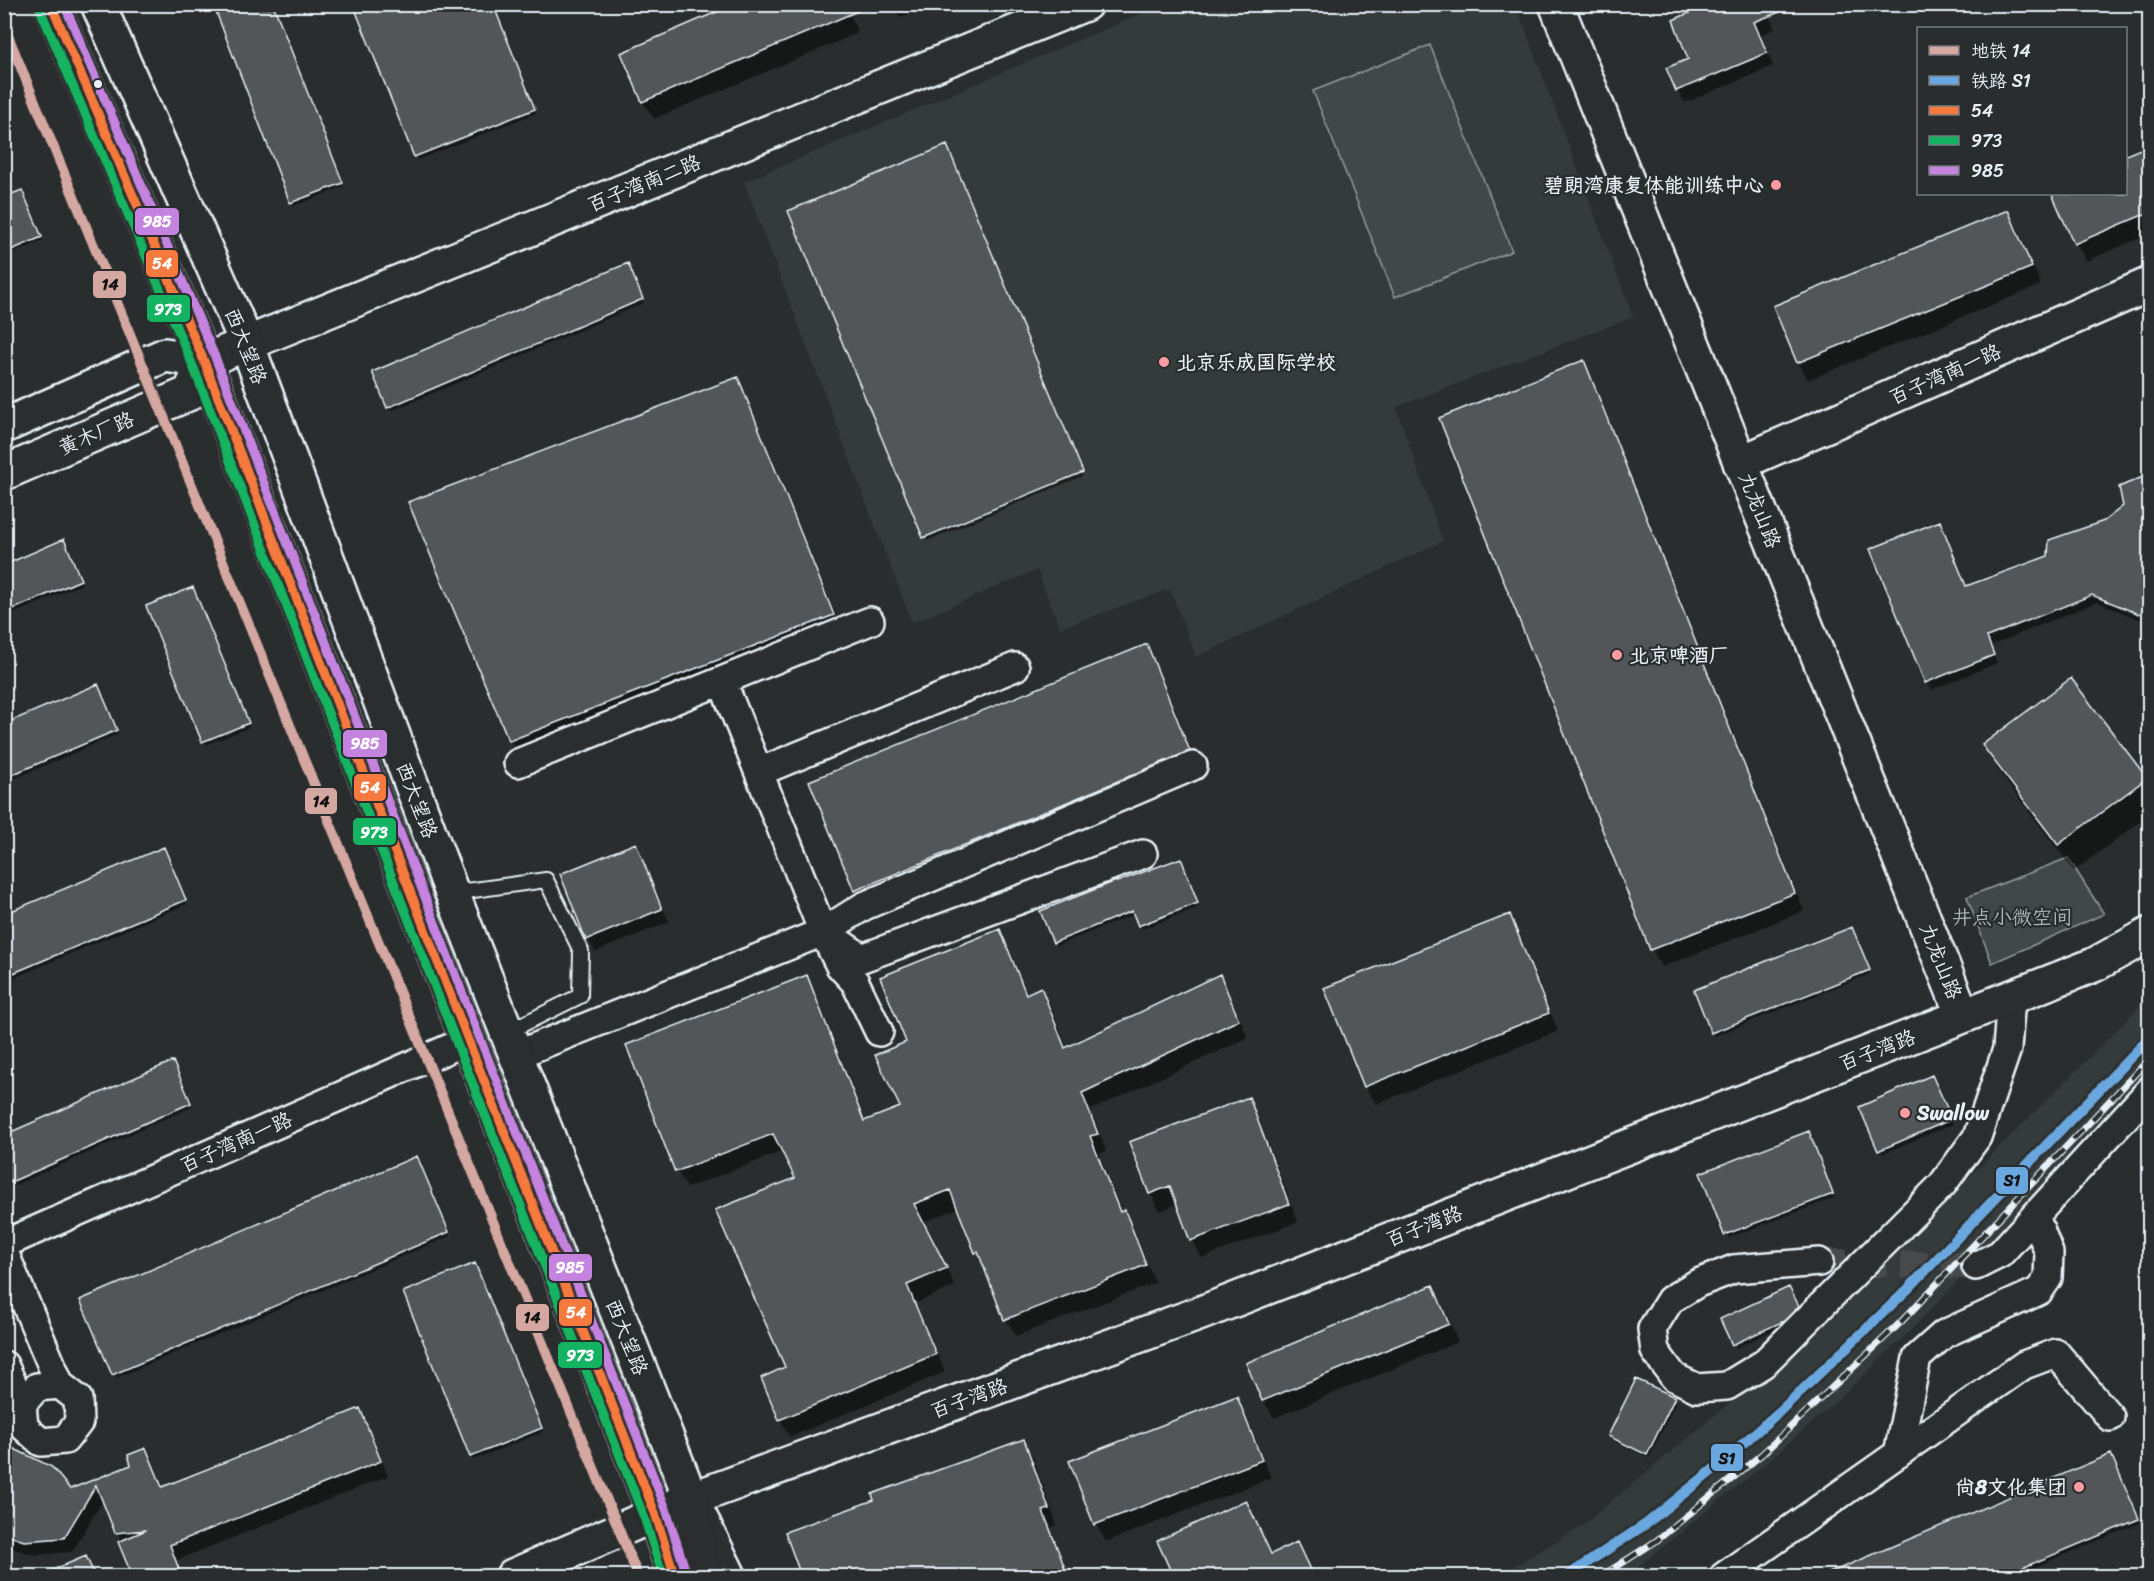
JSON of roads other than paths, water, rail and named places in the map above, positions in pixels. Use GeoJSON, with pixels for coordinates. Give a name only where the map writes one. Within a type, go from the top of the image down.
{"type":"FeatureCollection","features":[{"type":"Feature","properties":{"kind":"street","name":"西大望路"},"geometry":{"type":"LineString","coordinates":[[51,4],[204,362],[655,1513],[675,1576]]}},
{"type":"Feature","properties":{"kind":"street","name":"西大望路"},"geometry":{"type":"LineString","coordinates":[[98,4],[247,344],[452,893],[511,1044],[691,1499],[729,1576]]}},
{"type":"Feature","properties":{"kind":"street","name":"百子湾南二路"},"geometry":{"type":"LineString","coordinates":[[204,362],[1085,4]]}},
{"type":"Feature","properties":{"kind":"street","name":"九龙山路"},"geometry":{"type":"LineString","coordinates":[[1556,4],[1963,1016]]}},
{"type":"Feature","properties":{"kind":"street","name":"百子湾南一路"},"geometry":{"type":"LineString","coordinates":[[1740,463],[2150,284]]}},
{"type":"Feature","properties":{"kind":"street"},"geometry":{"type":"LineString","coordinates":[[4,426],[165,355],[204,362]]}},
{"type":"Feature","properties":{"kind":"street","name":"黄木厂路"},"geometry":{"type":"LineString","coordinates":[[4,473],[190,393],[204,362]]}},
{"type":"Feature","properties":{"kind":"street"},"geometry":{"type":"LineString","coordinates":[[518,763],[870,621]]}},
{"type":"Feature","properties":{"kind":"street"},"geometry":{"type":"LineString","coordinates":[[759,772],[1015,667]]}},
{"type":"Feature","properties":{"kind":"street"},"geometry":{"type":"LineString","coordinates":[[722,681],[823,932],[840,966],[855,982],[879,1032]]}},
{"type":"Feature","properties":{"kind":"street"},"geometry":{"type":"LineString","coordinates":[[511,1044],[823,932],[864,906],[1192,766]]}},
{"type":"Feature","properties":{"kind":"street"},"geometry":{"type":"LineString","coordinates":[[823,932],[862,958],[1143,854]]}},
{"type":"Feature","properties":{"kind":"street","name":"百子湾路"},"geometry":{"type":"LineString","coordinates":[[655,1513],[1201,1313],[2094,965],[2150,934]]}},
{"type":"Feature","properties":{"kind":"street"},"geometry":{"type":"LineString","coordinates":[[1819,1262],[1734,1269],[1698,1283],[1670,1300],[1652,1329],[1655,1352],[1674,1377],[1697,1388],[1727,1386],[1763,1364],[1942,1185],[1977,1137],[2007,1049],[2011,998]]}},
{"type":"Feature","properties":{"kind":"street","name":"百子湾南一路"},"geometry":{"type":"LineString","coordinates":[[4,1244],[468,1040]]}},
{"type":"Feature","properties":{"kind":"street"},"geometry":{"type":"LineString","coordinates":[[1976,1266],[2000,1254],[2150,1090]]}},
{"type":"Feature","properties":{"kind":"street"},"geometry":{"type":"LineString","coordinates":[[1898,1454],[1917,1358],[1944,1334],[2039,1291],[2048,1278],[2049,1253],[2035,1215]]}},
{"type":"Feature","properties":{"kind":"street"},"geometry":{"type":"LineString","coordinates":[[4,1252],[60,1385],[78,1399],[80,1422],[64,1440],[41,1442],[24,1427],[4,1365]]}},
{"type":"Feature","properties":{"kind":"street"},"geometry":{"type":"LineString","coordinates":[[1724,1576],[2024,1365],[2056,1353],[2110,1417]]}},
{"type":"Feature","properties":{"kind":"street"},"geometry":{"type":"LineString","coordinates":[[16,1408],[37,1387],[60,1385]]}},
{"type":"Feature","properties":{"kind":"street","name":"西大望路"},"geometry":{"type":"LineString","coordinates":[[691,1499],[703,1576]]}},
{"type":"Feature","properties":{"kind":"street","name":"西大望路"},"geometry":{"type":"LineString","coordinates":[[655,1513],[658,1576]]}},
{"type":"Feature","properties":{"kind":"street"},"geometry":{"type":"LineString","coordinates":[[513,1576],[655,1513]]}},
{"type":"Feature","properties":{"kind":"lane"},"geometry":{"type":"LineString","coordinates":[[452,893],[546,880],[581,951],[580,996],[511,1044]]}},
{"type":"Feature","properties":{"kind":"tunnel"},"geometry":{"type":"LineString","coordinates":[[1819,1262],[1976,1266]]}},
{"type":"Feature","properties":{"kind":"railway"},"geometry":{"type":"LineString","coordinates":[[1602,1576],[1656,1541],[1762,1454],[1901,1322],[2150,1058]]}},
{"type":"Feature","properties":{"kind":"metro line","name":"14"},"geometry":{"type":"LineString","coordinates":[[4,26],[638,1576]]}},
{"type":"Feature","properties":{"kind":"rail line","name":"S1"},"geometry":{"type":"LineString","coordinates":[[1567,1576],[1646,1524],[1780,1411],[1907,1290],[2150,1037]]}},
{"type":"Feature","properties":{"kind":"place","name":"碧朗湾康复体能训练中心"},"geometry":{"type":"Point","coordinates":[1776,185]}},
{"type":"Feature","properties":{"kind":"place","name":"北京乐成国际学校"},"geometry":{"type":"Point","coordinates":[1164,362]}},
{"type":"Feature","properties":{"kind":"place","name":"北京啤酒厂"},"geometry":{"type":"Point","coordinates":[1617,655]}},
{"type":"Feature","properties":{"kind":"place","name":"Swallow"},"geometry":{"type":"Point","coordinates":[1905,1113]}},
{"type":"Feature","properties":{"kind":"place","name":"尚8文化集团"},"geometry":{"type":"Point","coordinates":[2079,1487]}},
{"type":"Feature","properties":{"kind":"park label","name":"井点小微空间"},"geometry":{"type":"Point","coordinates":[2012,917]}}]}
